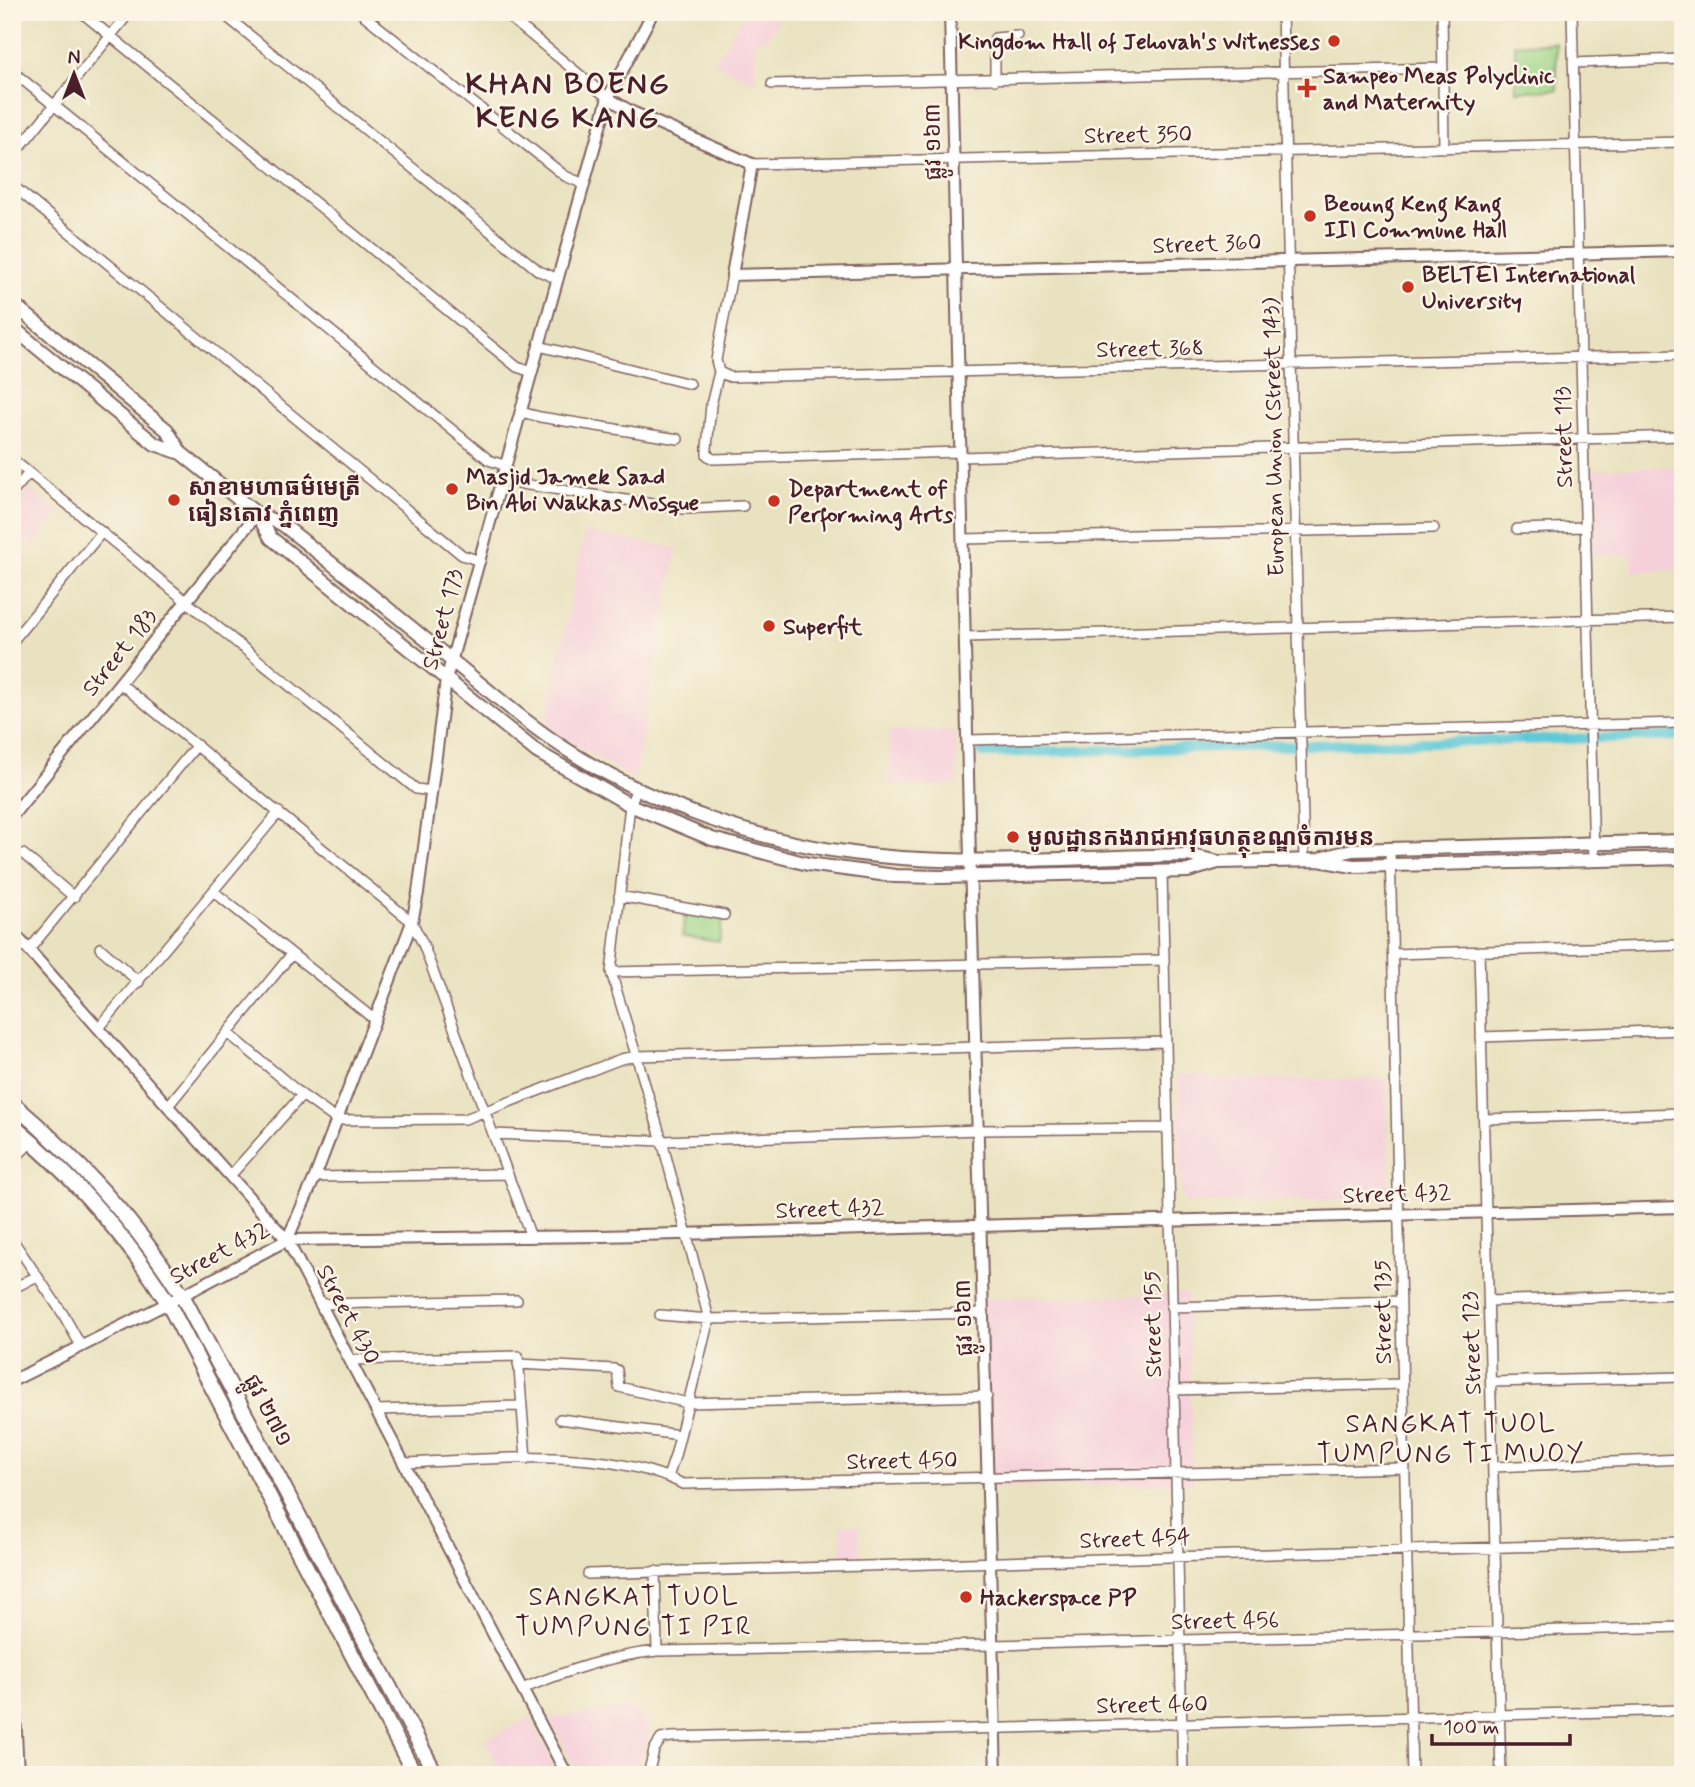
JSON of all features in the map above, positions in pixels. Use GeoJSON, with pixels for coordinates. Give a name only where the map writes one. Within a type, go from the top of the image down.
{"type":"FeatureCollection","features":[{"type":"Feature","properties":{"kind":"main road"},"geometry":{"type":"LineString","coordinates":[[12,303],[167,430],[181,453]]}},
{"type":"Feature","properties":{"kind":"main road"},"geometry":{"type":"LineString","coordinates":[[12,327],[155,444],[181,453],[257,514],[282,524],[547,737],[637,788],[669,803],[745,830],[857,854],[895,858],[1187,855],[1219,862],[1319,860],[1353,866],[1683,858]]}},
{"type":"Feature","properties":{"kind":"main road"},"geometry":{"type":"LineString","coordinates":[[257,514],[271,538],[537,752],[630,805],[664,821],[739,847],[808,864],[895,876],[1188,871],[1219,862]]}},
{"type":"Feature","properties":{"kind":"main road"},"geometry":{"type":"LineString","coordinates":[[365,614],[376,600]]}},
{"type":"Feature","properties":{"kind":"main road"},"geometry":{"type":"LineString","coordinates":[[1319,860],[1352,850],[1683,841]]}},
{"type":"Feature","properties":{"kind":"main road"},"geometry":{"type":"LineString","coordinates":[[855,872],[857,854]]}},
{"type":"Feature","properties":{"kind":"main road","name":"ផ្លូវ ២៧១"},"geometry":{"type":"LineString","coordinates":[[12,1103],[44,1130],[127,1217],[183,1295],[436,1775]]}},
{"type":"Feature","properties":{"kind":"main road","name":"ផ្លូវ ២៧១"},"geometry":{"type":"LineString","coordinates":[[12,1125],[32,1141],[113,1225],[146,1268],[168,1303],[415,1775]]}},
{"type":"Feature","properties":{"kind":"street"},"geometry":{"type":"LineString","coordinates":[[81,12],[517,367],[532,372]]}},
{"type":"Feature","properties":{"kind":"street"},"geometry":{"type":"LineString","coordinates":[[12,157],[130,12]]}},
{"type":"Feature","properties":{"kind":"street"},"geometry":{"type":"LineString","coordinates":[[220,12],[539,271],[558,279]]}},
{"type":"Feature","properties":{"kind":"street"},"geometry":{"type":"LineString","coordinates":[[360,12],[565,176],[584,184]]}},
{"type":"Feature","properties":{"kind":"street"},"geometry":{"type":"LineString","coordinates":[[503,12],[608,98]]}},
{"type":"Feature","properties":{"kind":"street","name":"ផ្លូវ ១៦៣"},"geometry":{"type":"LineString","coordinates":[[950,12],[996,1775]]}},
{"type":"Feature","properties":{"kind":"street","name":"European Union (Street 143)"},"geometry":{"type":"LineString","coordinates":[[1282,12],[1304,860]]}},
{"type":"Feature","properties":{"kind":"street"},"geometry":{"type":"LineString","coordinates":[[1442,12],[1444,148]]}},
{"type":"Feature","properties":{"kind":"street","name":"Street 113"},"geometry":{"type":"LineString","coordinates":[[1572,12],[1594,860]]}},
{"type":"Feature","properties":{"kind":"street","name":"Street 173"},"geometry":{"type":"LineString","coordinates":[[287,1240],[315,1177],[412,922],[446,680],[608,98],[648,14]]}},
{"type":"Feature","properties":{"kind":"street"},"geometry":{"type":"LineString","coordinates":[[995,80],[995,38],[1018,36]]}},
{"type":"Feature","properties":{"kind":"street"},"geometry":{"type":"LineString","coordinates":[[1573,62],[1683,59]]}},
{"type":"Feature","properties":{"kind":"street"},"geometry":{"type":"LineString","coordinates":[[772,84],[1443,68]]}},
{"type":"Feature","properties":{"kind":"street"},"geometry":{"type":"LineString","coordinates":[[12,72],[489,460],[506,466]]}},
{"type":"Feature","properties":{"kind":"street","name":"Street 350"},"geometry":{"type":"LineString","coordinates":[[608,98],[632,112],[752,164],[1683,142]]}},
{"type":"Feature","properties":{"kind":"street"},"geometry":{"type":"LineString","coordinates":[[752,164],[716,360],[719,372],[707,448],[707,455],[713,459],[1293,448],[1683,436]]}},
{"type":"Feature","properties":{"kind":"street"},"geometry":{"type":"LineString","coordinates":[[12,185],[462,555],[480,561]]}},
{"type":"Feature","properties":{"kind":"street","name":"Street 360"},"geometry":{"type":"LineString","coordinates":[[732,275],[1683,251]]}},
{"type":"Feature","properties":{"kind":"street"},"geometry":{"type":"LineString","coordinates":[[539,346],[690,384]]}},
{"type":"Feature","properties":{"kind":"street","name":"Street 368"},"geometry":{"type":"LineString","coordinates":[[719,372],[730,377],[1683,355]]}},
{"type":"Feature","properties":{"kind":"street"},"geometry":{"type":"LineString","coordinates":[[521,412],[678,439]]}},
{"type":"Feature","properties":{"kind":"street"},"geometry":{"type":"LineString","coordinates":[[12,459],[416,789],[432,791]]}},
{"type":"Feature","properties":{"kind":"street"},"geometry":{"type":"LineString","coordinates":[[12,493],[29,473]]}},
{"type":"Feature","properties":{"kind":"street"},"geometry":{"type":"LineString","coordinates":[[502,479],[684,509],[743,506]]}},
{"type":"Feature","properties":{"kind":"street","name":"Street 183"},"geometry":{"type":"LineString","coordinates":[[12,816],[257,514]]}},
{"type":"Feature","properties":{"kind":"street"},"geometry":{"type":"LineString","coordinates":[[1517,529],[1585,527]]}},
{"type":"Feature","properties":{"kind":"street"},"geometry":{"type":"LineString","coordinates":[[963,539],[1434,528]]}},
{"type":"Feature","properties":{"kind":"street"},"geometry":{"type":"LineString","coordinates":[[12,642],[102,532]]}},
{"type":"Feature","properties":{"kind":"street"},"geometry":{"type":"LineString","coordinates":[[965,637],[1683,617]]}},
{"type":"Feature","properties":{"kind":"street"},"geometry":{"type":"LineString","coordinates":[[121,684],[412,922],[423,944],[531,1237]]}},
{"type":"Feature","properties":{"kind":"street"},"geometry":{"type":"LineString","coordinates":[[968,740],[1300,737],[1590,729],[1683,723]]}},
{"type":"Feature","properties":{"kind":"street"},"geometry":{"type":"LineString","coordinates":[[29,950],[197,746]]}},
{"type":"Feature","properties":{"kind":"street"},"geometry":{"type":"LineString","coordinates":[[637,788],[630,805],[611,972],[662,1141],[709,1319],[668,1477]]}},
{"type":"Feature","properties":{"kind":"street"},"geometry":{"type":"LineString","coordinates":[[99,1028],[279,812]]}},
{"type":"Feature","properties":{"kind":"street","name":"Street 135"},"geometry":{"type":"LineString","coordinates":[[1390,849],[1412,1775]]}},
{"type":"Feature","properties":{"kind":"street"},"geometry":{"type":"LineString","coordinates":[[23,854],[74,897]]}},
{"type":"Feature","properties":{"kind":"street","name":"Street 155"},"geometry":{"type":"LineString","coordinates":[[1162,872],[1184,1775]]}},
{"type":"Feature","properties":{"kind":"street"},"geometry":{"type":"LineString","coordinates":[[213,891],[375,1020]]}},
{"type":"Feature","properties":{"kind":"street"},"geometry":{"type":"LineString","coordinates":[[620,896],[724,915]]}},
{"type":"Feature","properties":{"kind":"street","name":"Street 430"},"geometry":{"type":"LineString","coordinates":[[12,930],[287,1240],[567,1775]]}},
{"type":"Feature","properties":{"kind":"street"},"geometry":{"type":"LineString","coordinates":[[1393,954],[1683,945]]}},
{"type":"Feature","properties":{"kind":"street"},"geometry":{"type":"LineString","coordinates":[[100,948],[139,982]]}},
{"type":"Feature","properties":{"kind":"street","name":"Street 123"},"geometry":{"type":"LineString","coordinates":[[1479,951],[1501,1775]]}},
{"type":"Feature","properties":{"kind":"street"},"geometry":{"type":"LineString","coordinates":[[168,1106],[291,955]]}},
{"type":"Feature","properties":{"kind":"street"},"geometry":{"type":"LineString","coordinates":[[611,972],[1164,960]]}},
{"type":"Feature","properties":{"kind":"street"},"geometry":{"type":"LineString","coordinates":[[1481,1037],[1683,1030]]}},
{"type":"Feature","properties":{"kind":"street"},"geometry":{"type":"LineString","coordinates":[[228,1033],[302,1095],[337,1120],[465,1119],[621,1059],[636,1056],[1166,1042]]}},
{"type":"Feature","properties":{"kind":"street"},"geometry":{"type":"LineString","coordinates":[[230,1176],[302,1095]]}},
{"type":"Feature","properties":{"kind":"street"},"geometry":{"type":"LineString","coordinates":[[1483,1119],[1683,1113]]}},
{"type":"Feature","properties":{"kind":"street"},"geometry":{"type":"LineString","coordinates":[[494,1134],[662,1141],[979,1130],[1167,1128]]}},
{"type":"Feature","properties":{"kind":"street"},"geometry":{"type":"LineString","coordinates":[[12,1161],[32,1141]]}},
{"type":"Feature","properties":{"kind":"street"},"geometry":{"type":"LineString","coordinates":[[315,1177],[508,1174]]}},
{"type":"Feature","properties":{"kind":"street","name":"Street 432"},"geometry":{"type":"LineString","coordinates":[[12,1381],[287,1240],[531,1237],[1683,1207]]}},
{"type":"Feature","properties":{"kind":"street"},"geometry":{"type":"LineString","coordinates":[[12,1239],[82,1346]]}},
{"type":"Feature","properties":{"kind":"street"},"geometry":{"type":"LineString","coordinates":[[12,1289],[37,1276]]}},
{"type":"Feature","properties":{"kind":"street"},"geometry":{"type":"LineString","coordinates":[[1489,1300],[1683,1294]]}},
{"type":"Feature","properties":{"kind":"street"},"geometry":{"type":"LineString","coordinates":[[320,1304],[517,1300]]}},
{"type":"Feature","properties":{"kind":"street"},"geometry":{"type":"LineString","coordinates":[[1171,1307],[1401,1301]]}},
{"type":"Feature","properties":{"kind":"street"},"geometry":{"type":"LineString","coordinates":[[660,1315],[709,1319],[984,1313]]}},
{"type":"Feature","properties":{"kind":"street"},"geometry":{"type":"LineString","coordinates":[[350,1360],[518,1360],[614,1369],[617,1370],[620,1387],[688,1403],[987,1396]]}},
{"type":"Feature","properties":{"kind":"street"},"geometry":{"type":"LineString","coordinates":[[518,1360],[526,1459]]}},
{"type":"Feature","properties":{"kind":"street"},"geometry":{"type":"LineString","coordinates":[[1491,1382],[1683,1377]]}},
{"type":"Feature","properties":{"kind":"street"},"geometry":{"type":"LineString","coordinates":[[1173,1390],[1403,1384]]}},
{"type":"Feature","properties":{"kind":"street"},"geometry":{"type":"LineString","coordinates":[[376,1410],[522,1406]]}},
{"type":"Feature","properties":{"kind":"street"},"geometry":{"type":"LineString","coordinates":[[560,1419],[680,1436]]}},
{"type":"Feature","properties":{"kind":"street","name":"Street 450"},"geometry":{"type":"LineString","coordinates":[[404,1463],[526,1459],[592,1462],[625,1466],[684,1484],[1405,1468]]}},
{"type":"Feature","properties":{"kind":"street"},"geometry":{"type":"LineString","coordinates":[[1493,1467],[1683,1459]]}},
{"type":"Feature","properties":{"kind":"street","name":"Street 454"},"geometry":{"type":"LineString","coordinates":[[588,1574],[1683,1542]]}},
{"type":"Feature","properties":{"kind":"street"},"geometry":{"type":"LineString","coordinates":[[654,1571],[657,1651]]}},
{"type":"Feature","properties":{"kind":"street","name":"Street 456"},"geometry":{"type":"LineString","coordinates":[[522,1689],[563,1672],[602,1661],[657,1651],[1683,1627]]}},
{"type":"Feature","properties":{"kind":"street"},"geometry":{"type":"LineString","coordinates":[[12,1699],[18,1775]]}},
{"type":"Feature","properties":{"kind":"street","name":"Street 460"},"geometry":{"type":"LineString","coordinates":[[648,1775],[654,1750],[661,1739],[671,1737],[1683,1710]]}},
{"type":"Feature","properties":{"kind":"shaded area"},"geometry":{"type":"Polygon","coordinates":[[[746,12],[784,12],[765,40],[755,41],[756,84],[715,62],[746,12]]]}},
{"type":"Feature","properties":{"kind":"shaded area"},"geometry":{"type":"Polygon","coordinates":[[[1683,466],[1683,570],[1632,572],[1632,555],[1593,555],[1592,469],[1683,466]]]}},
{"type":"Feature","properties":{"kind":"shaded area"},"geometry":{"type":"Polygon","coordinates":[[[25,486],[59,513],[33,546],[12,530],[12,502],[25,486]]]}},
{"type":"Feature","properties":{"kind":"shaded area"},"geometry":{"type":"Polygon","coordinates":[[[584,532],[677,548],[634,780],[546,727],[584,532]]]}},
{"type":"Feature","properties":{"kind":"shaded area"},"geometry":{"type":"Polygon","coordinates":[[[889,731],[956,731],[957,785],[889,786],[889,731]]]}},
{"type":"Feature","properties":{"kind":"shaded area"},"geometry":{"type":"Polygon","coordinates":[[[1178,1075],[1208,1075],[1209,1080],[1386,1079],[1390,1192],[1384,1198],[1186,1203],[1181,1195],[1178,1075]]]}},
{"type":"Feature","properties":{"kind":"shaded area"},"geometry":{"type":"Polygon","coordinates":[[[1188,1294],[1193,1483],[978,1488],[973,1299],[1188,1294]]]}},
{"type":"Feature","properties":{"kind":"shaded area"},"geometry":{"type":"Polygon","coordinates":[[[841,1525],[859,1525],[860,1560],[842,1561],[841,1525]]]}},
{"type":"Feature","properties":{"kind":"shaded area"},"geometry":{"type":"Polygon","coordinates":[[[629,1708],[637,1710],[650,1731],[637,1775],[579,1775],[549,1718],[629,1708]]]}},
{"type":"Feature","properties":{"kind":"shaded area"},"geometry":{"type":"Polygon","coordinates":[[[530,1718],[559,1775],[503,1775],[485,1740],[530,1718]]]}},
{"type":"Feature","properties":{"kind":"green space"},"geometry":{"type":"Polygon","coordinates":[[[1556,43],[1557,90],[1516,91],[1515,44],[1556,43]]]}},
{"type":"Feature","properties":{"kind":"green space"},"geometry":{"type":"Polygon","coordinates":[[[686,910],[723,917],[719,942],[682,936],[686,910]]]}},
{"type":"Feature","properties":{"kind":"waterway"},"geometry":{"type":"LineString","coordinates":[[982,753],[1683,736]]}},
{"type":"Feature","properties":{"kind":"place","name":"Kingdom Hall of Jehovah's Witnesses"},"geometry":{"type":"Point","coordinates":[1334,41]}},
{"type":"Feature","properties":{"kind":"place","name":"Sampeo Meas Polyclinic and Maternity"},"geometry":{"type":"Point","coordinates":[1307,88]}},
{"type":"Feature","properties":{"kind":"place","name":"Beoung Keng Kang III Commune Hall"},"geometry":{"type":"Point","coordinates":[1310,216]}},
{"type":"Feature","properties":{"kind":"place","name":"BELTEI International University"},"geometry":{"type":"Point","coordinates":[1408,287]}},
{"type":"Feature","properties":{"kind":"place","name":"Masjid Jamek Saad Bin Abi Wakkas Mosque"},"geometry":{"type":"Point","coordinates":[452,489]}},
{"type":"Feature","properties":{"kind":"place","name":"សាខាមហាធម៌មេត្រី ធៀនតោវ ភ្នំពេញ"},"geometry":{"type":"Point","coordinates":[174,500]}},
{"type":"Feature","properties":{"kind":"place","name":"Department of Performing Arts"},"geometry":{"type":"Point","coordinates":[774,501]}},
{"type":"Feature","properties":{"kind":"place","name":"Superfit"},"geometry":{"type":"Point","coordinates":[769,626]}},
{"type":"Feature","properties":{"kind":"place","name":"មូលដ្ឋានកងរាជអាវុធហត្ថុខណ្ឌចំការមន"},"geometry":{"type":"Point","coordinates":[1013,837]}},
{"type":"Feature","properties":{"kind":"place","name":"Hackerspace PP"},"geometry":{"type":"Point","coordinates":[966,1597]}},
{"type":"Feature","properties":{"kind":"district","name":"KHAN BOENG KENG KANG"},"geometry":{"type":"Point","coordinates":[568,100]}},
{"type":"Feature","properties":{"kind":"district","name":"SANGKAT TUOL TUMPUNG TI MUOY"},"geometry":{"type":"Point","coordinates":[1451,1438]}},
{"type":"Feature","properties":{"kind":"district","name":"SANGKAT TUOL TUMPUNG TI PIR"},"geometry":{"type":"Point","coordinates":[634,1611]}}]}
